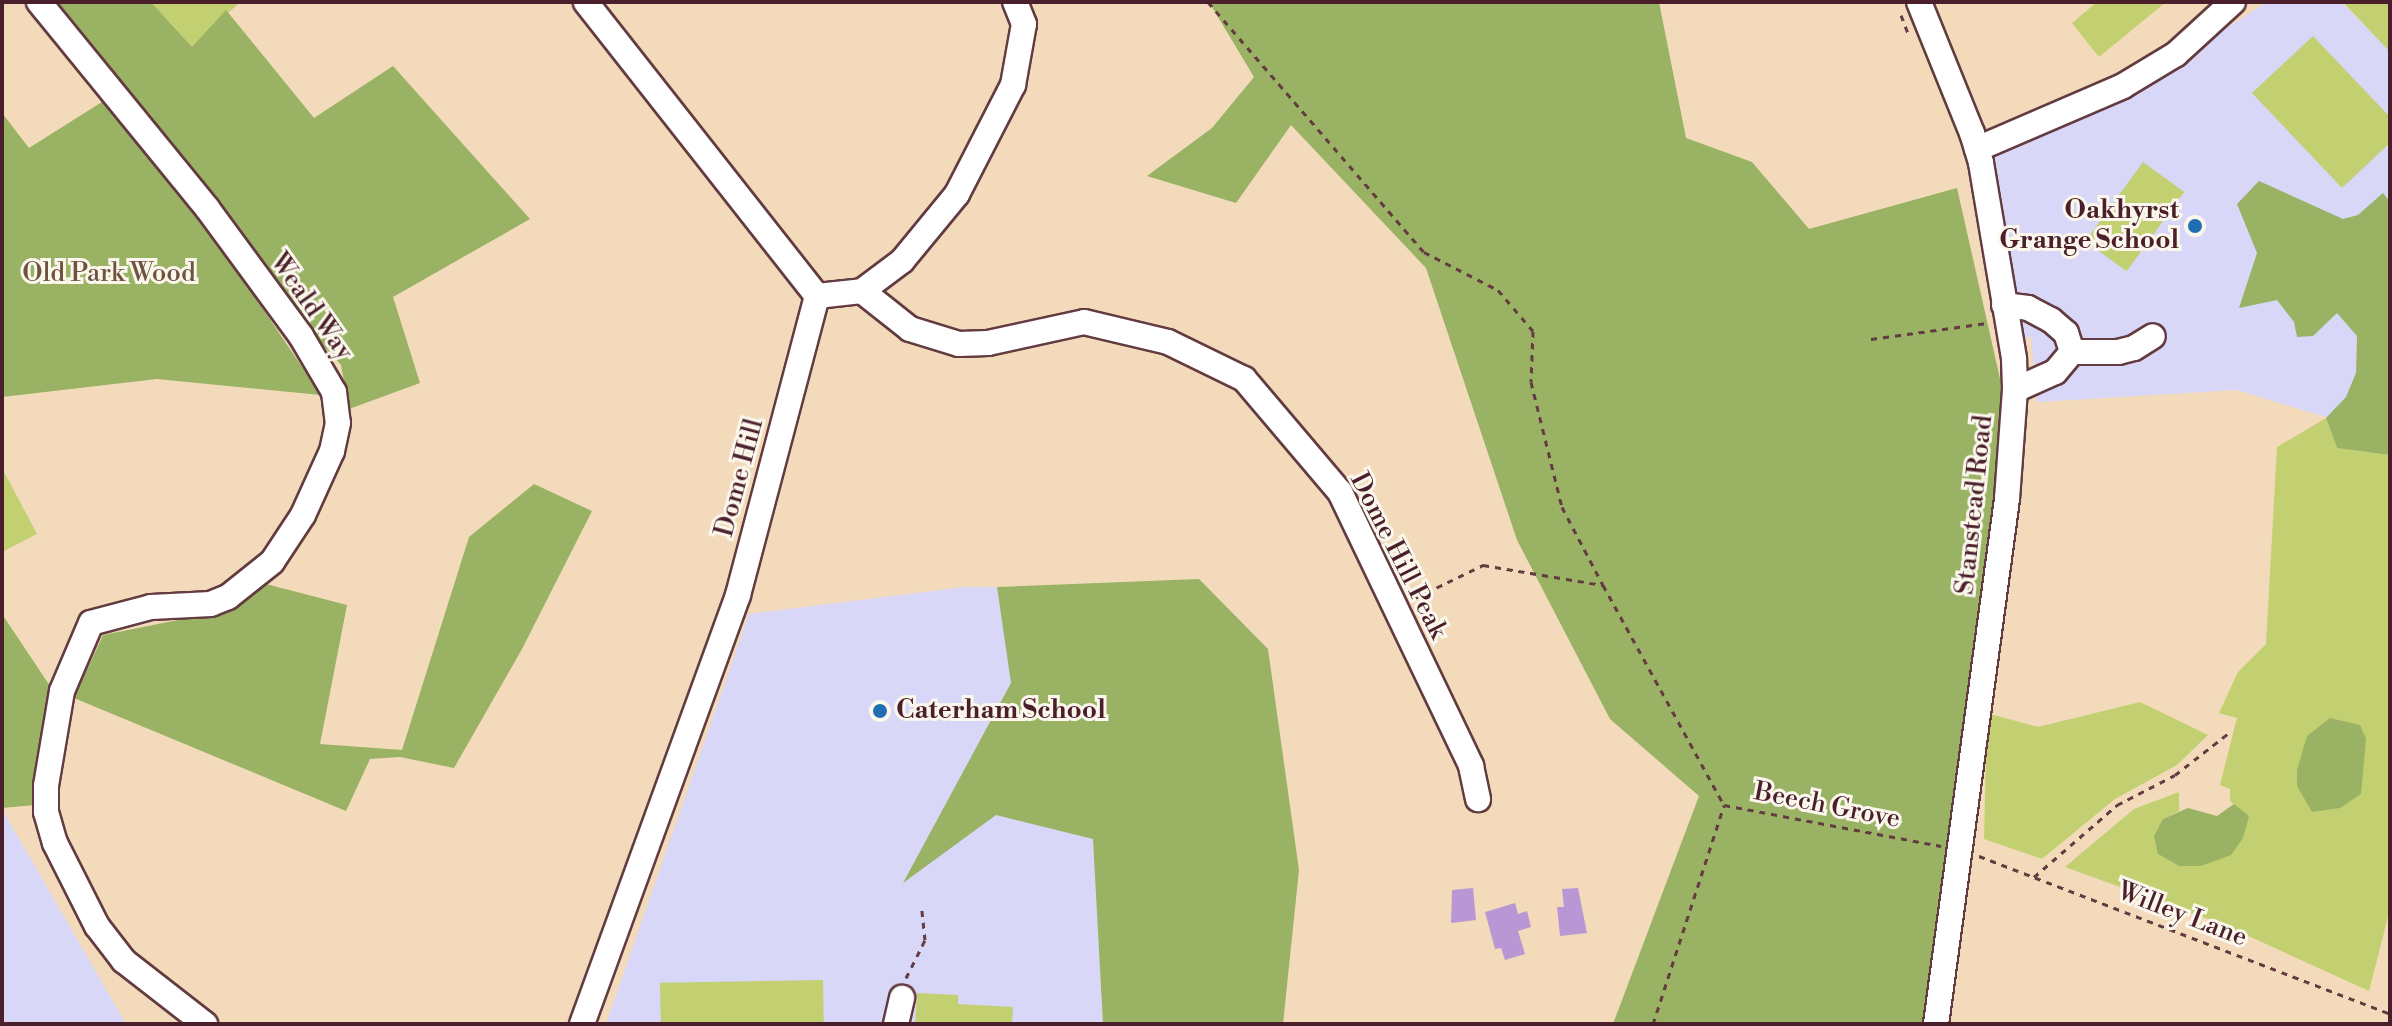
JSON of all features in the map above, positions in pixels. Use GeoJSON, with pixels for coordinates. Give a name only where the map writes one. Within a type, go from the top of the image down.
{"type":"FeatureCollection","features":[{"type":"Feature","properties":{"kind":"street","name":"Weald Way"},"geometry":{"type":"LineString","coordinates":[[39,2],[207,208],[301,336],[334,392],[338,423],[332,451],[303,515],[272,562],[228,597],[211,604],[151,607],[91,623],[62,691],[46,786],[46,812],[55,843],[97,926],[124,961],[205,1024]]}},
{"type":"Feature","properties":{"kind":"street"},"geometry":{"type":"LineString","coordinates":[[586,2],[817,296],[862,291],[902,261],[957,194],[1013,85],[1024,24],[1015,2]]}},
{"type":"Feature","properties":{"kind":"street"},"geometry":{"type":"LineString","coordinates":[[1977,149],[2123,86],[2176,54],[2233,2]]}},
{"type":"Feature","properties":{"kind":"street","name":"Stanstead Road"},"geometry":{"type":"LineString","coordinates":[[1910,7],[1977,149],[1998,320],[2015,390],[2007,499],[1936,1024]]}},
{"type":"Feature","properties":{"kind":"street","name":"Dome Hill Peak"},"geometry":{"type":"LineString","coordinates":[[862,291],[910,329],[959,344],[988,343],[1084,322],[1168,342],[1244,379],[1340,492],[1471,766],[1478,799]]}},
{"type":"Feature","properties":{"kind":"street","name":"Dome Hill"},"geometry":{"type":"LineString","coordinates":[[582,1024],[738,595],[817,296]]}},
{"type":"Feature","properties":{"kind":"street"},"geometry":{"type":"LineString","coordinates":[[1998,320],[2028,308],[2051,320],[2066,333],[2072,352]]}},
{"type":"Feature","properties":{"kind":"street"},"geometry":{"type":"LineString","coordinates":[[2015,390],[2055,372],[2072,352],[2118,352],[2134,348],[2153,336]]}},
{"type":"Feature","properties":{"kind":"street"},"geometry":{"type":"LineString","coordinates":[[896,1024],[902,998]]}},
{"type":"Feature","properties":{"kind":"path"},"geometry":{"type":"LineString","coordinates":[[1208,2],[1424,252],[1498,290],[1533,331],[1531,382],[1562,507],[1724,805]]}},
{"type":"Feature","properties":{"kind":"path"},"geometry":{"type":"LineString","coordinates":[[1910,7],[1902,22],[1914,45]]}},
{"type":"Feature","properties":{"kind":"path"},"geometry":{"type":"LineString","coordinates":[[1871,339],[1998,320]]}},
{"type":"Feature","properties":{"kind":"path"},"geometry":{"type":"LineString","coordinates":[[1394,609],[1483,565],[1603,585]]}},
{"type":"Feature","properties":{"kind":"path"},"geometry":{"type":"LineString","coordinates":[[2034,877],[2117,805],[2175,775],[2230,732]]}},
{"type":"Feature","properties":{"kind":"path","name":"Beech Grove"},"geometry":{"type":"LineString","coordinates":[[1653,1024],[1724,805],[1961,849]]}},
{"type":"Feature","properties":{"kind":"path","name":"Willey Lane"},"geometry":{"type":"LineString","coordinates":[[1961,849],[2390,1014]]}},
{"type":"Feature","properties":{"kind":"path"},"geometry":{"type":"LineString","coordinates":[[902,998],[907,973],[925,940],[922,910]]}},
{"type":"Feature","properties":{"kind":"shaded area","name":"Oakhyrst Grange School"},"geometry":{"type":"Polygon","coordinates":[[[2267,2],[2341,2],[2390,51],[2390,437],[2237,390],[2037,402],[2031,337],[2020,338],[1990,156],[2132,89],[2267,2]]]}},
{"type":"Feature","properties":{"kind":"shaded area","name":"Caterham School"},"geometry":{"type":"Polygon","coordinates":[[[964,587],[997,587],[1093,839],[1103,1024],[606,1024],[749,614],[964,587]]]}},
{"type":"Feature","properties":{"kind":"shaded area"},"geometry":{"type":"Polygon","coordinates":[[[2,809],[126,1024],[2,1024],[2,809]]]}},
{"type":"Feature","properties":{"kind":"green space"},"geometry":{"type":"Polygon","coordinates":[[[49,2],[151,2],[192,47],[226,10],[314,118],[393,66],[530,219],[393,297],[420,383],[349,409],[341,365],[289,308],[49,2]]]}},
{"type":"Feature","properties":{"kind":"green space"},"geometry":{"type":"Polygon","coordinates":[[[151,2],[240,2],[192,47],[151,2]]]}},
{"type":"Feature","properties":{"kind":"green space"},"geometry":{"type":"Polygon","coordinates":[[[1209,2],[1659,2],[1686,138],[1752,162],[1809,229],[1957,188],[2003,392],[1988,592],[1942,1024],[1613,1024],[1699,796],[1610,719],[1517,540],[1426,268],[1291,125],[1236,203],[1147,176],[1212,128],[1254,77],[1209,2]]]}},
{"type":"Feature","properties":{"kind":"green space"},"geometry":{"type":"Polygon","coordinates":[[[2097,2],[2166,2],[2099,57],[2072,23],[2097,2]]]}},
{"type":"Feature","properties":{"kind":"green space"},"geometry":{"type":"Polygon","coordinates":[[[2343,2],[2390,2],[2390,52],[2343,2]]]}},
{"type":"Feature","properties":{"kind":"green space"},"geometry":{"type":"Polygon","coordinates":[[[2313,36],[2390,117],[2390,143],[2342,188],[2252,93],[2313,36]]]}},
{"type":"Feature","properties":{"kind":"green space","name":"Old Park Wood"},"geometry":{"type":"Polygon","coordinates":[[[113,95],[321,395],[157,379],[2,397],[2,113],[29,148],[113,95]]]}},
{"type":"Feature","properties":{"kind":"green space"},"geometry":{"type":"Polygon","coordinates":[[[2143,162],[2184,192],[2127,271],[2085,241],[2143,162]]]}},
{"type":"Feature","properties":{"kind":"green space"},"geometry":{"type":"Polygon","coordinates":[[[2259,181],[2343,219],[2358,215],[2383,193],[2390,202],[2390,455],[2337,448],[2326,418],[2346,397],[2356,373],[2357,336],[2337,313],[2313,336],[2297,337],[2294,322],[2277,300],[2239,308],[2257,253],[2237,204],[2259,181]]]}},
{"type":"Feature","properties":{"kind":"green space"},"geometry":{"type":"Polygon","coordinates":[[[2326,418],[2337,448],[2390,455],[2390,909],[2369,991],[2222,924],[2065,867],[2134,809],[2179,792],[2179,811],[2163,819],[2158,854],[2179,866],[2201,866],[2249,817],[2230,801],[2230,789],[2220,785],[2237,718],[2219,713],[2238,672],[2266,644],[2277,447],[2326,418]]]}},
{"type":"Feature","properties":{"kind":"green space"},"geometry":{"type":"Polygon","coordinates":[[[2,468],[37,534],[2,552],[2,468]]]}},
{"type":"Feature","properties":{"kind":"green space"},"geometry":{"type":"Polygon","coordinates":[[[534,484],[592,511],[522,649],[454,768],[400,757],[370,759],[346,811],[74,698],[103,635],[228,610],[262,583],[347,605],[320,744],[402,750],[469,537],[534,484]]]}},
{"type":"Feature","properties":{"kind":"green space"},"geometry":{"type":"Polygon","coordinates":[[[1199,579],[1268,649],[1299,870],[1283,1024],[1103,1024],[1093,839],[996,815],[903,883],[1011,683],[997,587],[1199,579]]]}},
{"type":"Feature","properties":{"kind":"green space"},"geometry":{"type":"Polygon","coordinates":[[[2,614],[52,689],[35,805],[2,808],[2,614]]]}},
{"type":"Feature","properties":{"kind":"green space"},"geometry":{"type":"Polygon","coordinates":[[[2140,702],[2208,735],[2177,765],[2115,799],[2042,859],[1984,839],[1987,713],[2038,727],[2140,702]]]}},
{"type":"Feature","properties":{"kind":"green space"},"geometry":{"type":"Polygon","coordinates":[[[2330,718],[2360,725],[2366,739],[2361,794],[2340,808],[2312,812],[2297,786],[2297,770],[2307,736],[2330,718]]]}},
{"type":"Feature","properties":{"kind":"green space"},"geometry":{"type":"Polygon","coordinates":[[[2234,804],[2249,816],[2243,838],[2231,855],[2201,866],[2179,866],[2158,854],[2154,836],[2163,819],[2188,808],[2217,816],[2234,804]]]}},
{"type":"Feature","properties":{"kind":"green space"},"geometry":{"type":"Polygon","coordinates":[[[823,980],[824,1024],[661,1024],[660,983],[823,980]]]}},
{"type":"Feature","properties":{"kind":"green space"},"geometry":{"type":"Polygon","coordinates":[[[917,993],[958,995],[958,1004],[1013,1007],[1012,1024],[915,1024],[917,993]]]}},
{"type":"Feature","properties":{"kind":"building"},"geometry":{"type":"Polygon","coordinates":[[[1473,888],[1476,920],[1451,923],[1452,890],[1473,888]]]}},
{"type":"Feature","properties":{"kind":"building"},"geometry":{"type":"Polygon","coordinates":[[[1578,888],[1587,933],[1560,936],[1557,907],[1564,907],[1562,889],[1578,888]]]}},
{"type":"Feature","properties":{"kind":"building"},"geometry":{"type":"Polygon","coordinates":[[[1515,903],[1518,914],[1527,911],[1531,927],[1518,931],[1525,954],[1505,960],[1501,948],[1495,949],[1485,912],[1515,903]]]}},
{"type":"Feature","properties":{"kind":"place","name":"Oakhyrst Grange School"},"geometry":{"type":"Point","coordinates":[2195,226]}},
{"type":"Feature","properties":{"kind":"place","name":"Caterham School"},"geometry":{"type":"Point","coordinates":[880,711]}}]}
